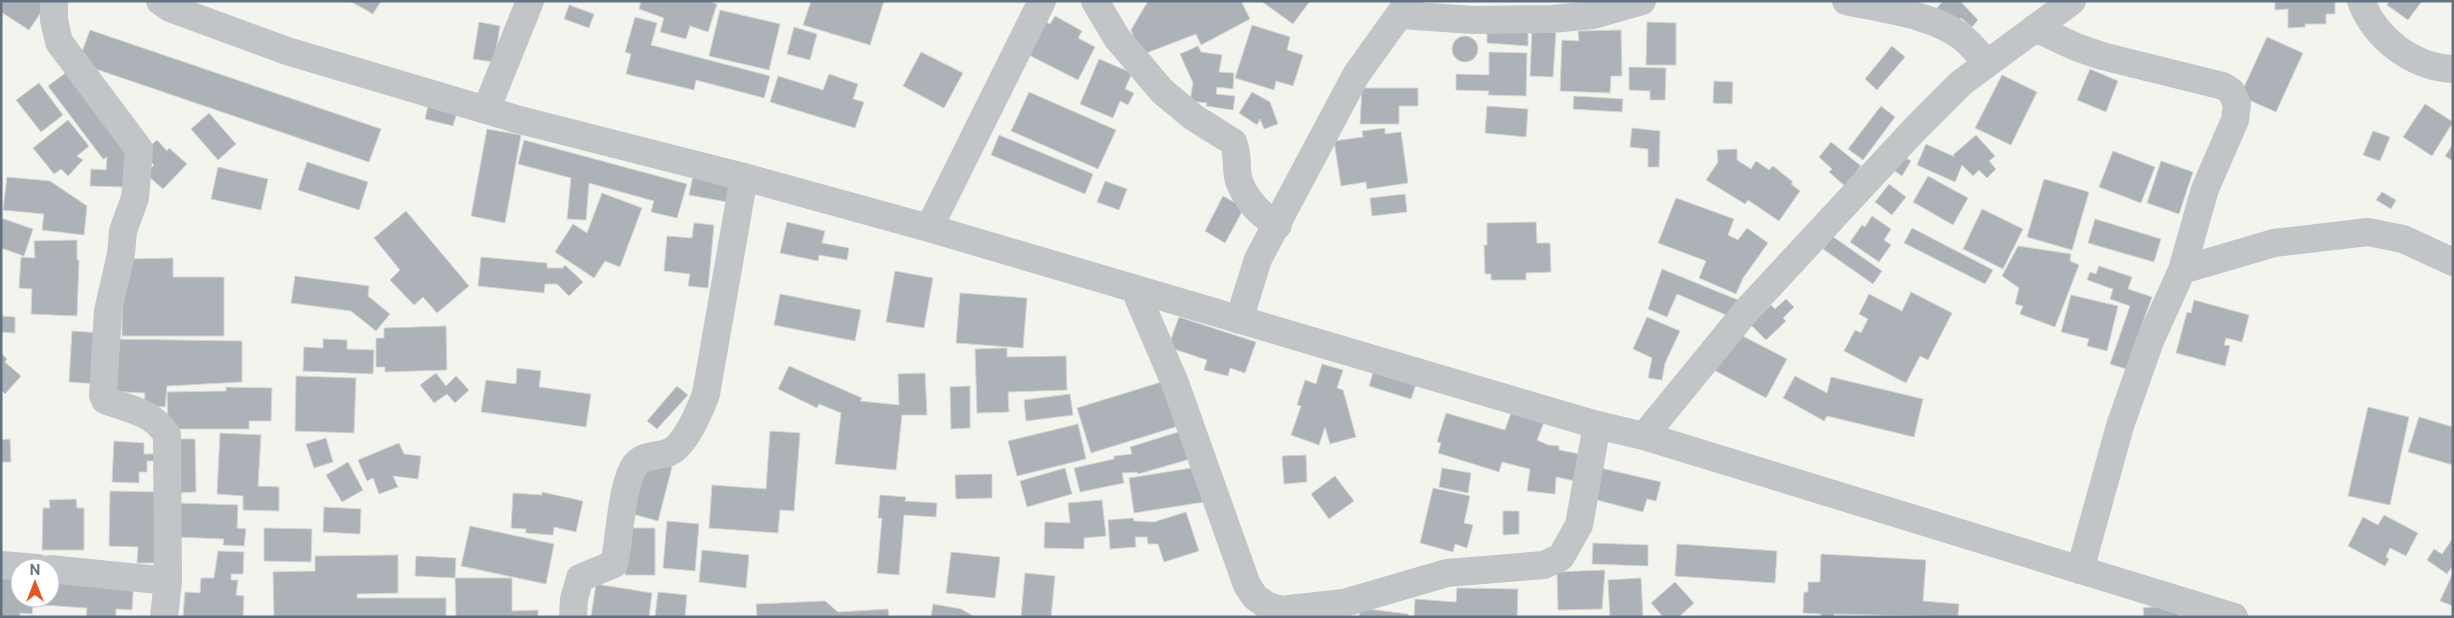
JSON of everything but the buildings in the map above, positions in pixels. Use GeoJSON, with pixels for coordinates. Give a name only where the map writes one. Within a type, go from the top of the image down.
{"type":"FeatureCollection","features":[{"type":"Feature","properties":{"kind":"street"},"geometry":{"type":"LineString","coordinates":[[54,1],[54,20],[59,42],[139,149],[135,198],[123,230],[121,254],[108,311],[103,395],[105,400],[153,418],[167,435],[168,581],[164,617]]}},
{"type":"Feature","properties":{"kind":"street"},"geometry":{"type":"LineString","coordinates":[[160,1],[170,8],[287,51],[486,110],[744,177],[929,228],[1597,425],[1644,436],[2234,617]]}},
{"type":"Feature","properties":{"kind":"street"},"geometry":{"type":"LineString","coordinates":[[486,110],[530,1]]}},
{"type":"Feature","properties":{"kind":"street"},"geometry":{"type":"LineString","coordinates":[[1095,1],[1117,38],[1162,91],[1192,117],[1233,142],[1237,156],[1240,182],[1262,216],[1278,225]]}},
{"type":"Feature","properties":{"kind":"street"},"geometry":{"type":"LineString","coordinates":[[1239,320],[1258,259],[1278,225],[1356,76],[1405,8],[1473,20],[1552,19],[1593,15],[1642,1]]}},
{"type":"Feature","properties":{"kind":"street"},"geometry":{"type":"LineString","coordinates":[[1846,1],[1904,14],[1943,26],[1963,38],[1987,63]]}},
{"type":"Feature","properties":{"kind":"street"},"geometry":{"type":"LineString","coordinates":[[1644,436],[1747,310],[1915,129],[1961,83],[2072,1]]}},
{"type":"Feature","properties":{"kind":"street"},"geometry":{"type":"LineString","coordinates":[[2361,1],[2366,16],[2384,39],[2409,56],[2441,68],[2453,69]]}},
{"type":"Feature","properties":{"kind":"street"},"geometry":{"type":"LineString","coordinates":[[929,228],[1030,6]]}},
{"type":"Feature","properties":{"kind":"street"},"geometry":{"type":"LineString","coordinates":[[2035,28],[2093,53],[2223,86],[2231,91],[2237,104],[2234,120],[2205,189],[2182,270],[2150,341],[2120,426],[2080,570]]}},
{"type":"Feature","properties":{"kind":"street"},"geometry":{"type":"LineString","coordinates":[[573,617],[574,599],[580,578],[614,564],[626,487],[635,465],[647,456],[671,452],[679,445],[699,412],[706,394],[744,177]]}},
{"type":"Feature","properties":{"kind":"street"},"geometry":{"type":"LineString","coordinates":[[2182,270],[2274,243],[2368,232],[2403,239],[2453,262]]}},
{"type":"Feature","properties":{"kind":"street"},"geometry":{"type":"LineString","coordinates":[[1136,290],[1175,383],[1247,585],[1255,597],[1266,605],[1280,610],[1343,610],[1447,573],[1544,565],[1561,557],[1570,545],[1579,525],[1597,425]]}},
{"type":"Feature","properties":{"kind":"street"},"geometry":{"type":"LineString","coordinates":[[60,570],[168,581]]}}]}
